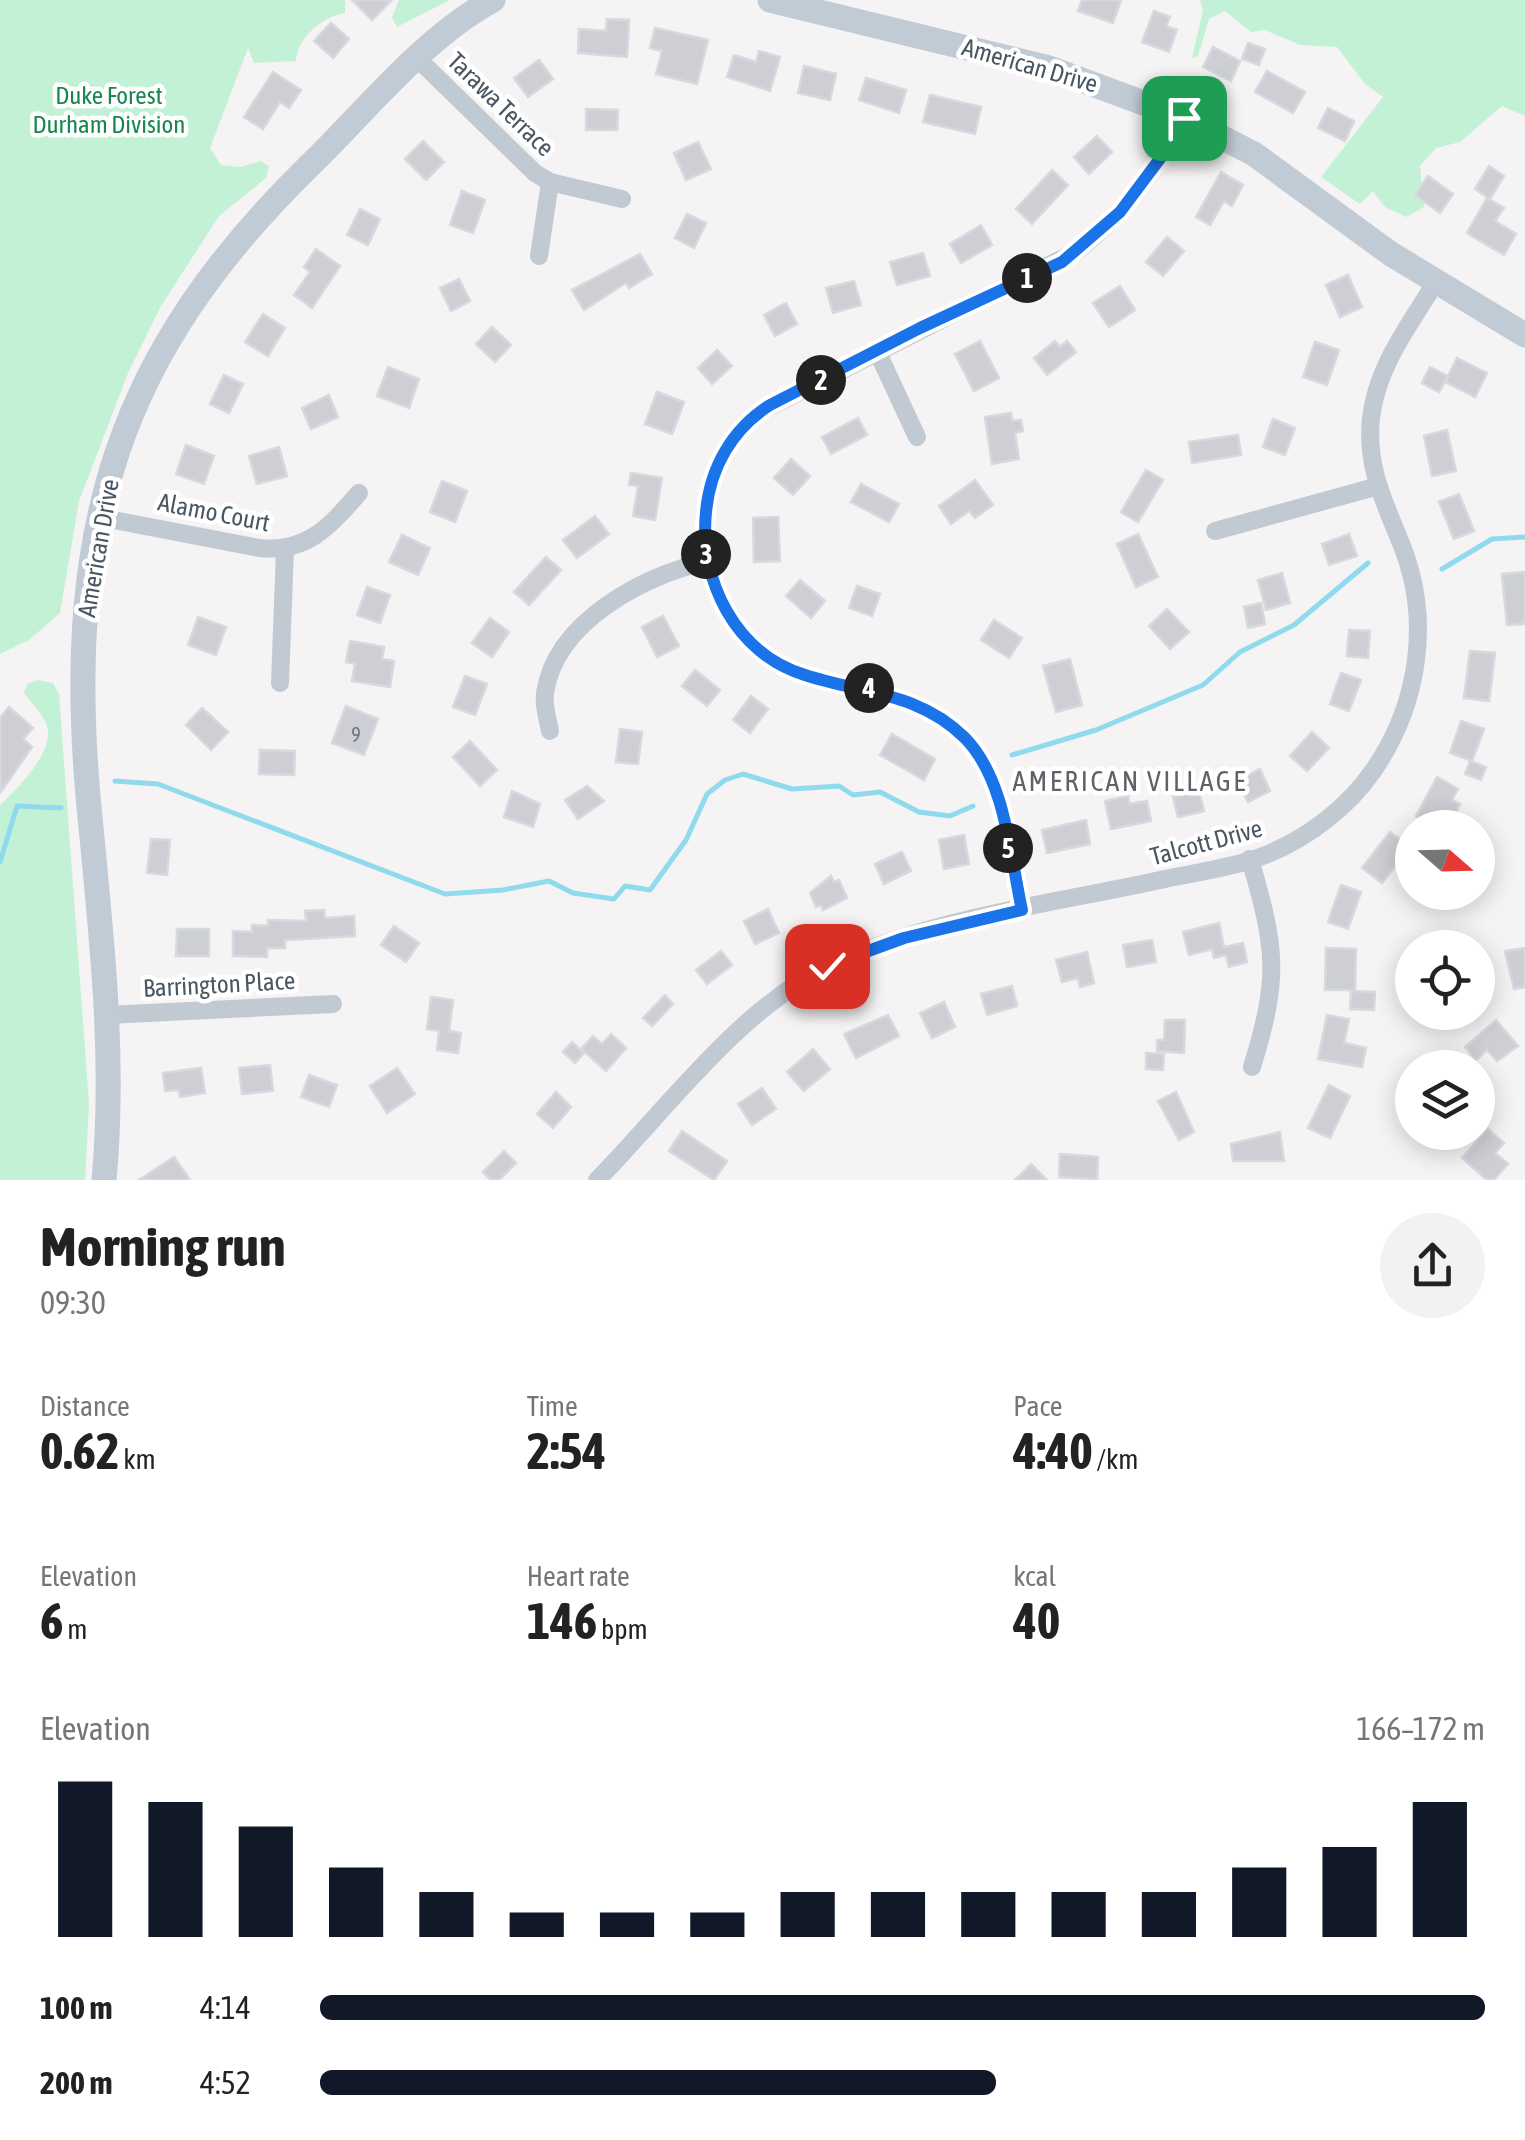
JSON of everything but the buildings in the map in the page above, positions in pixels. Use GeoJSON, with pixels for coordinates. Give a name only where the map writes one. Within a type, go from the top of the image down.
{"type":"FeatureCollection","features":[{"type":"Feature","properties":{"kind":"street","name":"American Drive"},"geometry":{"type":"LineString","coordinates":[[104,1180],[110,1100],[83,706],[85,624],[98,516],[129,418],[147,376],[212,270],[262,212],[418,59],[458,23],[494,0]]}},
{"type":"Feature","properties":{"kind":"street","name":"American Drive"},"geometry":{"type":"LineString","coordinates":[[770,0],[1049,68],[1184,118],[1254,154],[1435,283],[1525,335]]}},
{"type":"Feature","properties":{"kind":"street","name":"Tarawa Terrace"},"geometry":{"type":"LineString","coordinates":[[418,59],[509,150],[550,182],[622,199]]}},
{"type":"Feature","properties":{"kind":"street"},"geometry":{"type":"LineString","coordinates":[[1022,910],[992,785],[968,741],[925,706],[878,690],[801,674],[779,663],[753,644],[728,616],[707,560],[709,487],[739,430],[770,405],[1077,251],[1120,212],[1150,175],[1184,118]]}},
{"type":"Feature","properties":{"kind":"street","name":"Tarawa Terrace"},"geometry":{"type":"LineString","coordinates":[[539,256],[550,182]]}},
{"type":"Feature","properties":{"kind":"street","name":"Talcott Drive"},"geometry":{"type":"LineString","coordinates":[[598,1180],[756,1016],[810,976],[879,946],[1250,859],[1294,841],[1347,802],[1389,745],[1410,694],[1418,640],[1417,598],[1400,541],[1376,487],[1370,441],[1377,389],[1396,344],[1435,283]]}},
{"type":"Feature","properties":{"kind":"street"},"geometry":{"type":"LineString","coordinates":[[878,351],[917,437]]}},
{"type":"Feature","properties":{"kind":"street"},"geometry":{"type":"LineString","coordinates":[[1215,532],[1376,487]]}},
{"type":"Feature","properties":{"kind":"street","name":"Alamo Court"},"geometry":{"type":"LineString","coordinates":[[98,516],[285,549],[317,537],[359,493]]}},
{"type":"Feature","properties":{"kind":"street"},"geometry":{"type":"LineString","coordinates":[[280,683],[285,549]]}},
{"type":"Feature","properties":{"kind":"street"},"geometry":{"type":"LineString","coordinates":[[550,732],[544,695],[555,668],[584,627],[611,601],[642,581],[707,560]]}},
{"type":"Feature","properties":{"kind":"street"},"geometry":{"type":"LineString","coordinates":[[1250,859],[1269,922],[1274,981],[1252,1066]]}},
{"type":"Feature","properties":{"kind":"street","name":"Barrington Place"},"geometry":{"type":"LineString","coordinates":[[107,1015],[333,1004]]}},
{"type":"Feature","properties":{"kind":"green space","name":"Duke Forest Durham Division"},"geometry":{"type":"Polygon","coordinates":[[[0,0],[345,0],[345,13],[313,30],[301,44],[296,61],[254,63],[248,48],[210,148],[221,165],[241,167],[260,161],[269,166],[266,178],[219,216],[161,306],[128,373],[79,501],[60,613],[29,640],[0,654],[0,0]]]}},
{"type":"Feature","properties":{"kind":"green space"},"geometry":{"type":"Polygon","coordinates":[[[399,0],[450,0],[397,27],[392,17],[399,0]]]}},
{"type":"Feature","properties":{"kind":"green space"},"geometry":{"type":"Polygon","coordinates":[[[1200,0],[1525,0],[1525,116],[1502,106],[1460,142],[1436,148],[1420,166],[1424,207],[1406,217],[1385,207],[1373,191],[1360,204],[1321,177],[1383,97],[1365,84],[1337,47],[1300,45],[1265,30],[1251,32],[1225,11],[1209,19],[1198,56],[1192,58],[1203,10],[1200,0]]]}},
{"type":"Feature","properties":{"kind":"green space"},"geometry":{"type":"Polygon","coordinates":[[[38,680],[53,683],[59,694],[89,1104],[85,1180],[0,1180],[0,805],[33,769],[45,747],[47,726],[24,693],[27,684],[38,680]]]}},
{"type":"Feature","properties":{"kind":"waterway"},"geometry":{"type":"LineString","coordinates":[[1442,569],[1492,539],[1525,537]]}},
{"type":"Feature","properties":{"kind":"waterway"},"geometry":{"type":"LineString","coordinates":[[1012,755],[1096,730],[1203,685],[1240,652],[1294,625],[1368,563]]}},
{"type":"Feature","properties":{"kind":"waterway"},"geometry":{"type":"LineString","coordinates":[[115,781],[158,784],[445,894],[503,890],[549,881],[573,893],[614,899],[625,886],[650,890],[686,840],[707,794],[725,780],[743,774],[792,789],[839,786],[853,795],[880,792],[919,812],[950,816],[973,806]]}},
{"type":"Feature","properties":{"kind":"waterway"},"geometry":{"type":"LineString","coordinates":[[0,862],[17,806],[61,808]]}},
{"type":"Feature","properties":{"kind":"district","name":"AMERICAN VILLAGE"},"geometry":{"type":"Point","coordinates":[1130,781]}},
{"type":"Feature","properties":{"kind":"route"},"geometry":{"type":"LineString","coordinates":[[827,966],[904,938],[1022,910],[992,785],[968,741],[925,706],[888,693],[790,670],[753,644],[728,616],[711,575],[704,538],[709,487],[717,465],[747,421],[770,405],[920,328],[1062,262],[1077,251],[1120,212],[1150,175],[1184,118]]}}]}
